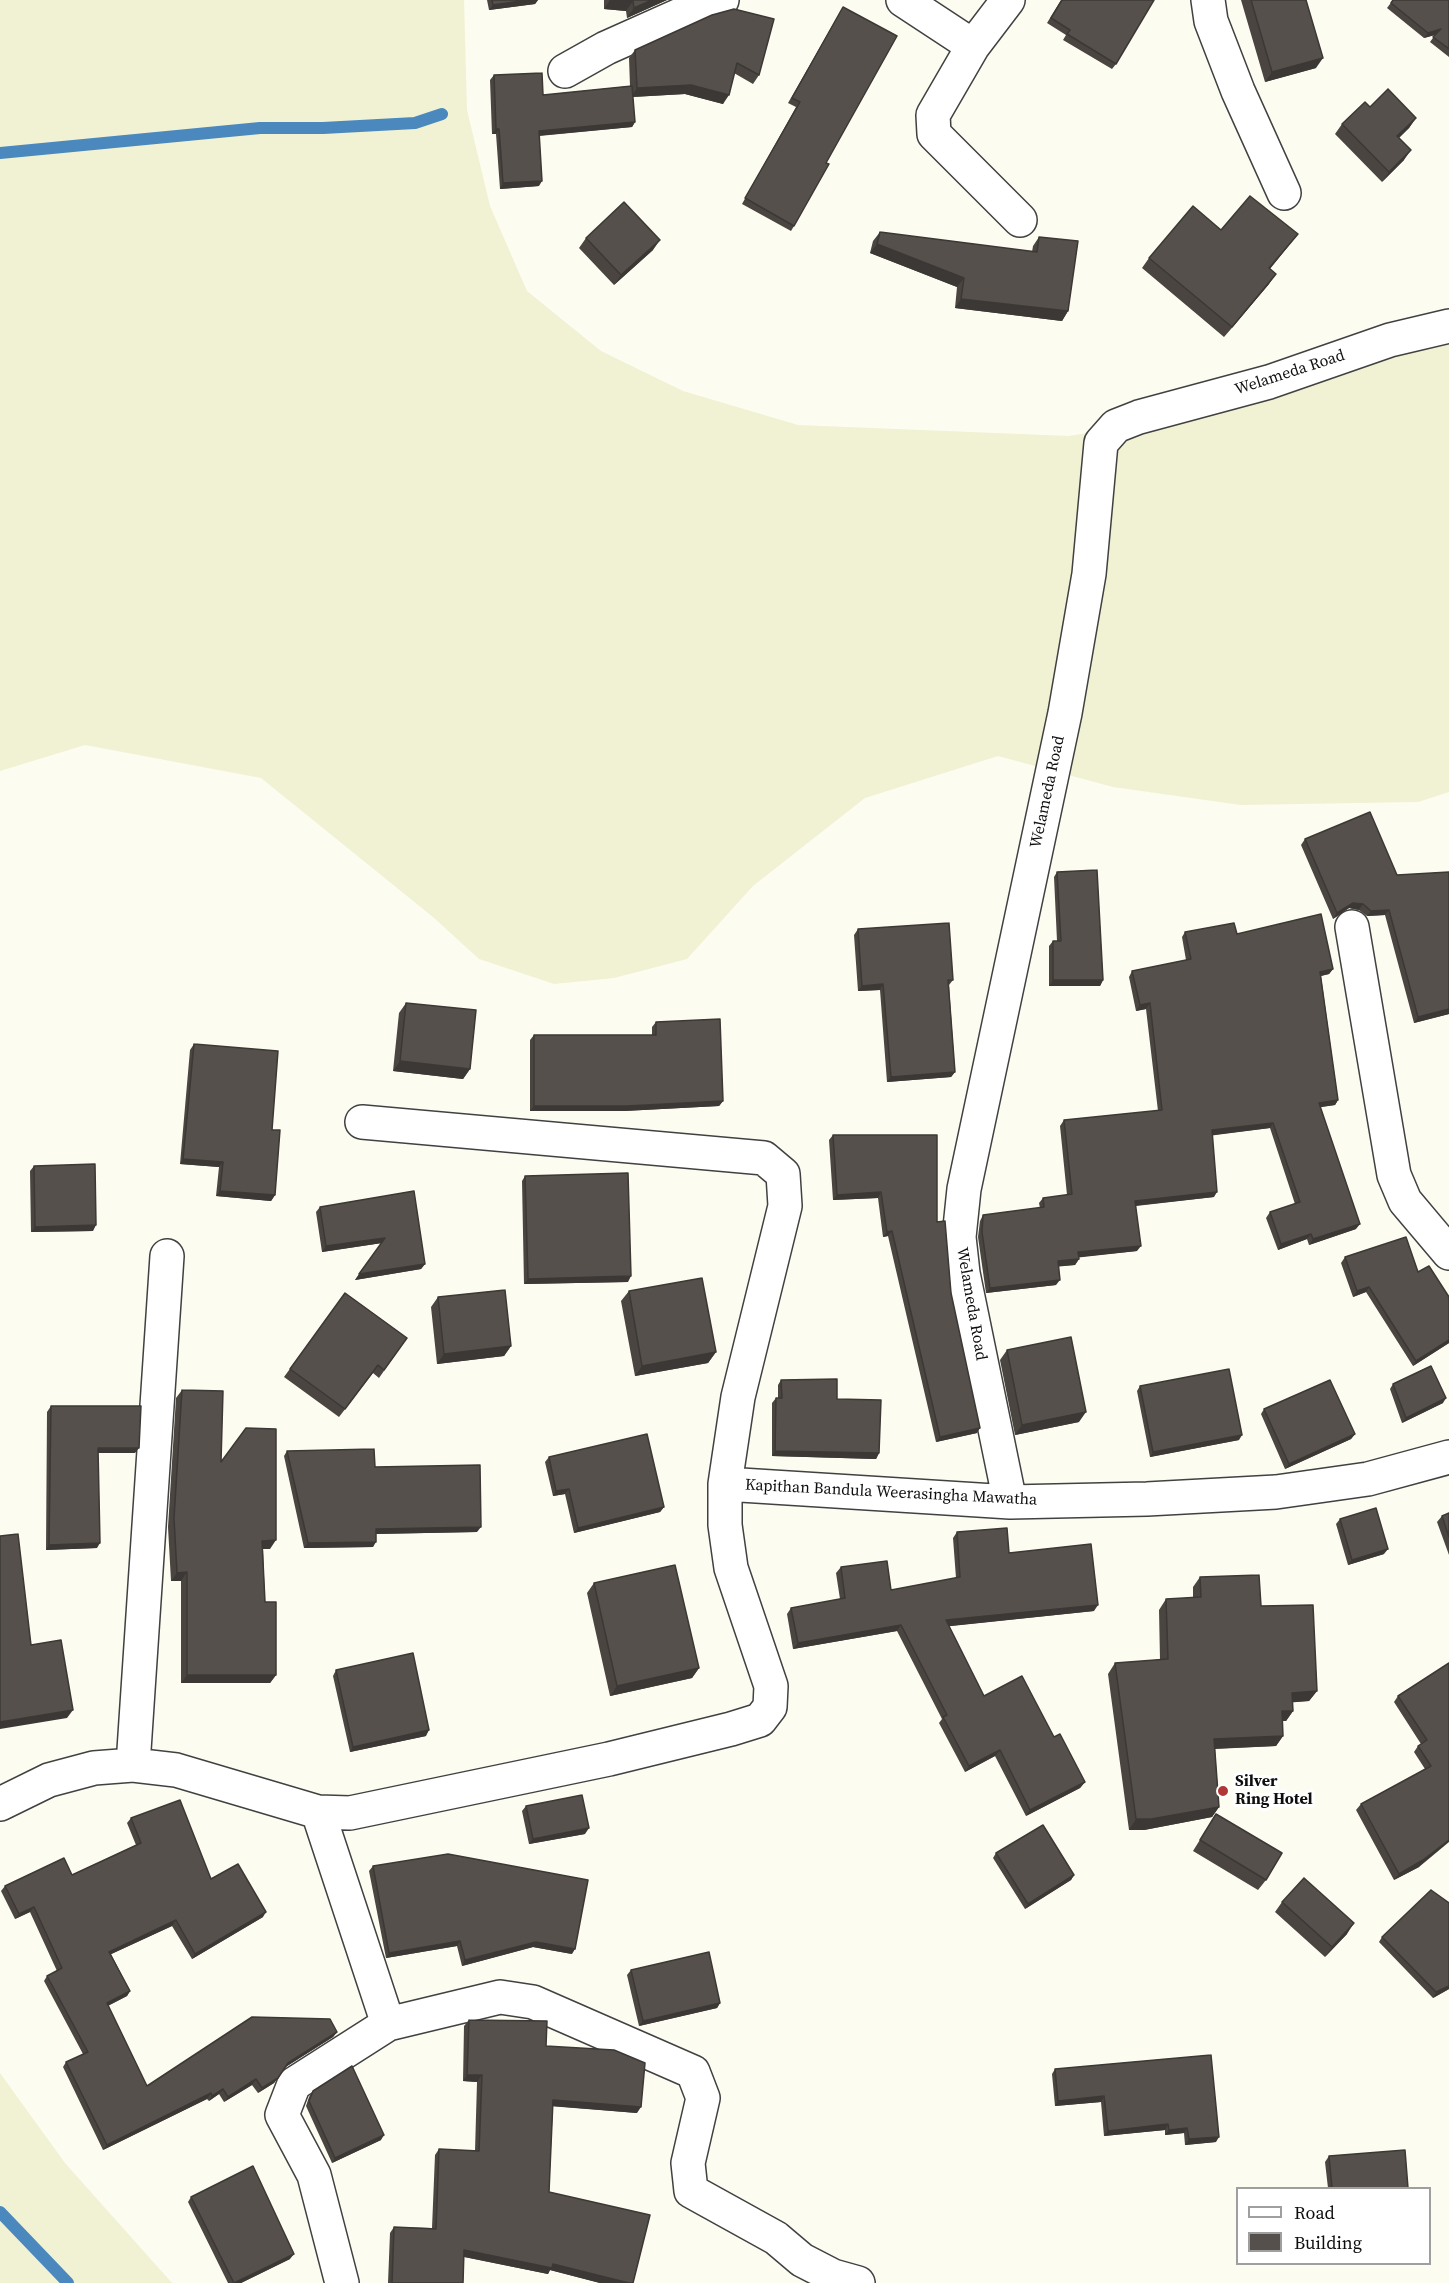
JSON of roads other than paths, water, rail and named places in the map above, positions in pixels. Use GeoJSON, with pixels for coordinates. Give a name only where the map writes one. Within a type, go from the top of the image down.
{"type":"FeatureCollection","features":[{"type":"Feature","properties":{"kind":"street"},"geometry":{"type":"LineString","coordinates":[[565,71],[606,48],[700,6],[722,0]]}},
{"type":"Feature","properties":{"kind":"street"},"geometry":{"type":"LineString","coordinates":[[903,0],[973,46]]}},
{"type":"Feature","properties":{"kind":"street"},"geometry":{"type":"LineString","coordinates":[[1008,0],[973,46],[933,115],[934,134],[1020,220]]}},
{"type":"Feature","properties":{"kind":"street"},"geometry":{"type":"LineString","coordinates":[[1208,0],[1211,21],[1238,91],[1284,193]]}},
{"type":"Feature","properties":{"kind":"street","name":"Welameda Road"},"geometry":{"type":"LineString","coordinates":[[1010,1502],[963,1274],[959,1237],[964,1189],[1067,702],[1089,574],[1101,443],[1116,426],[1139,417],[1269,382],[1390,340],[1449,326]]}},
{"type":"Feature","properties":{"kind":"street"},"geometry":{"type":"LineString","coordinates":[[1352,927],[1394,1175],[1405,1201],[1449,1253]]}},
{"type":"Feature","properties":{"kind":"street"},"geometry":{"type":"LineString","coordinates":[[1,1800],[49,1780],[94,1767],[133,1765],[176,1770],[318,1812],[350,1813],[609,1759],[760,1720],[770,1707],[771,1686],[731,1568],[725,1525],[725,1484],[738,1397],[785,1206],[783,1174],[764,1158],[362,1122]]}},
{"type":"Feature","properties":{"kind":"street"},"geometry":{"type":"LineString","coordinates":[[133,1765],[167,1256]]}},
{"type":"Feature","properties":{"kind":"street","name":"Kapithan Bandula Weerasingha Mawatha"},"geometry":{"type":"LineString","coordinates":[[725,1484],[1010,1502],[1147,1499],[1276,1492],[1368,1479],[1449,1457]]}},
{"type":"Feature","properties":{"kind":"street"},"geometry":{"type":"LineString","coordinates":[[318,1812],[388,2024]]}},
{"type":"Feature","properties":{"kind":"street"},"geometry":{"type":"LineString","coordinates":[[342,2283],[314,2175],[282,2115],[294,2084],[388,2024],[500,1997],[533,2002],[693,2072],[703,2098],[688,2163],[691,2191],[776,2238],[802,2260],[833,2276],[858,2283]]}},
{"type":"Feature","properties":{"kind":"waterway"},"geometry":{"type":"LineString","coordinates":[[0,153],[260,128],[323,128],[415,123],[442,114]]}},
{"type":"Feature","properties":{"kind":"waterway"},"geometry":{"type":"LineString","coordinates":[[0,2212],[68,2283]]}},
{"type":"Feature","properties":{"kind":"place","name":"Silver Ring Hotel"},"geometry":{"type":"Point","coordinates":[1223,1791]}}]}
